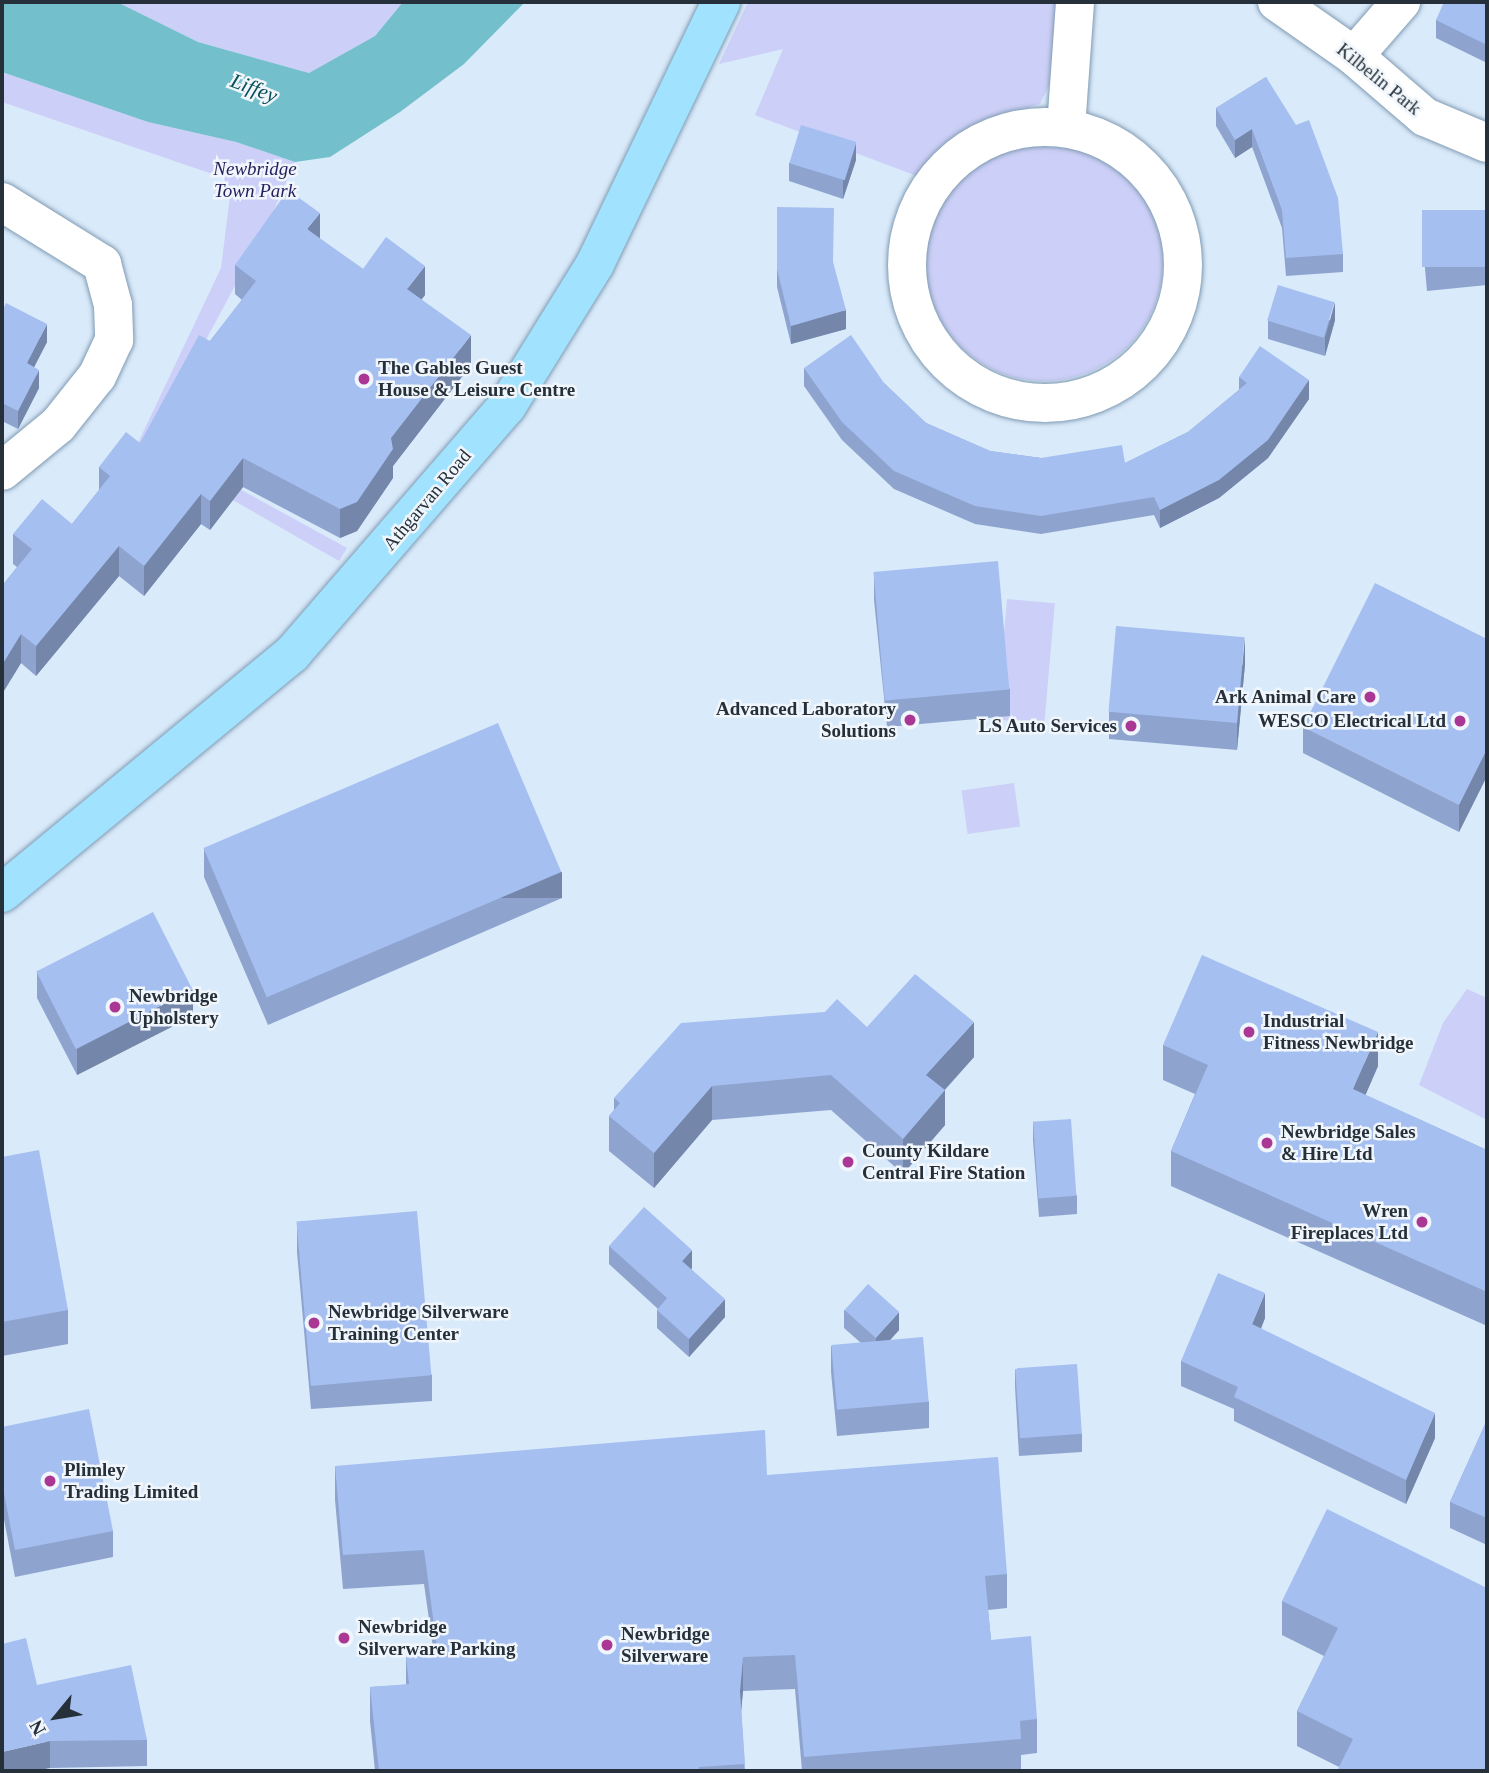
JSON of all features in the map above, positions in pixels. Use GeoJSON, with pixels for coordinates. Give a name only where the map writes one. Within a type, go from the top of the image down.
{"type":"FeatureCollection","features":[{"type":"Feature","properties":{"kind":"main road","name":"Athgarvan Road"},"geometry":{"type":"LineString","coordinates":[[2,893],[292,654],[507,406],[595,264],[721,2]]}},
{"type":"Feature","properties":{"kind":"street"},"geometry":{"type":"LineString","coordinates":[[1066,128],[1075,2]]}},
{"type":"Feature","properties":{"kind":"street","name":"Kilbelin Park"},"geometry":{"type":"LineString","coordinates":[[1277,2],[1354,56],[1425,117],[1487,143]]}},
{"type":"Feature","properties":{"kind":"street"},"geometry":{"type":"LineString","coordinates":[[1354,56],[1401,2]]}},
{"type":"Feature","properties":{"kind":"street"},"geometry":{"type":"LineString","coordinates":[[1032,127],[1066,128],[1101,138],[1137,162],[1165,196],[1181,236],[1183,280],[1171,322],[1148,358],[1114,386],[1073,401],[1030,404],[988,392],[951,368],[924,334],[909,292],[907,249],[919,207],[943,171],[969,149],[999,134],[1032,127]]}},
{"type":"Feature","properties":{"kind":"street"},"geometry":{"type":"LineString","coordinates":[[2,202],[72,242],[102,264],[113,305],[114,340],[97,376],[58,425],[2,471]]}},
{"type":"Feature","properties":{"kind":"green space"},"geometry":{"type":"Polygon","coordinates":[[[117,2],[403,2],[375,36],[309,73],[198,42],[117,2]]]}},
{"type":"Feature","properties":{"kind":"green space"},"geometry":{"type":"Polygon","coordinates":[[[748,2],[1056,2],[1052,79],[1040,104],[986,121],[952,138],[917,176],[755,115],[783,49],[719,64],[748,2]]]}},
{"type":"Feature","properties":{"kind":"green space","name":"Newbridge Town Park"},"geometry":{"type":"Polygon","coordinates":[[[2,72],[148,122],[236,142],[295,162],[265,230],[158,429],[174,453],[347,548],[339,561],[137,445],[221,268],[230,196],[224,178],[2,102],[2,72]]]}},
{"type":"Feature","properties":{"kind":"green space"},"geometry":{"type":"Polygon","coordinates":[[[1044,143],[1067,145],[1089,152],[1110,163],[1128,178],[1143,196],[1154,217],[1161,239],[1161,285],[1154,307],[1143,328],[1128,346],[1110,361],[1089,372],[1067,379],[1044,381],[1021,379],[999,372],[978,361],[960,346],[945,328],[934,307],[927,285],[925,262],[927,239],[934,217],[945,196],[960,178],[978,163],[999,152],[1021,145],[1044,143]]]}},
{"type":"Feature","properties":{"kind":"green space"},"geometry":{"type":"Polygon","coordinates":[[[1007,599],[1055,603],[1044,724],[996,720],[1007,599]]]}},
{"type":"Feature","properties":{"kind":"green space"},"geometry":{"type":"Polygon","coordinates":[[[1014,783],[1020,827],[968,834],[962,790],[1014,783]]]}},
{"type":"Feature","properties":{"kind":"green space"},"geometry":{"type":"Polygon","coordinates":[[[1467,989],[1487,998],[1487,1120],[1419,1085],[1443,1023],[1467,989]]]}},
{"type":"Feature","properties":{"kind":"water","name":"Liffey"},"geometry":{"type":"Polygon","coordinates":[[[2,2],[117,2],[198,42],[309,73],[375,36],[403,2],[525,2],[464,64],[400,112],[330,157],[295,162],[236,142],[148,122],[2,72],[2,2]]]}},
{"type":"Feature","properties":{"kind":"building"},"geometry":{"type":"Polygon","coordinates":[[[1444,2],[1487,2],[1487,45],[1436,20],[1444,2]]]}},
{"type":"Feature","properties":{"kind":"building"},"geometry":{"type":"Polygon","coordinates":[[[1266,77],[1296,125],[1309,120],[1338,198],[1343,254],[1286,258],[1282,210],[1252,129],[1235,140],[1216,108],[1266,77]]]}},
{"type":"Feature","properties":{"kind":"building"},"geometry":{"type":"Polygon","coordinates":[[[801,125],[856,142],[845,180],[789,163],[801,125]]]}},
{"type":"Feature","properties":{"kind":"building"},"geometry":{"type":"Polygon","coordinates":[[[288,190],[320,213],[307,229],[363,269],[386,237],[425,266],[407,289],[471,335],[391,438],[393,449],[357,502],[340,509],[243,458],[210,501],[201,494],[144,566],[119,546],[36,646],[21,634],[2,665],[2,586],[32,549],[13,534],[42,499],[72,524],[110,476],[99,467],[126,432],[140,443],[199,335],[210,341],[256,281],[235,265],[288,190]]]}},
{"type":"Feature","properties":{"kind":"building"},"geometry":{"type":"Polygon","coordinates":[[[777,207],[834,208],[833,262],[846,310],[791,326],[777,269],[777,207]]]}},
{"type":"Feature","properties":{"kind":"building"},"geometry":{"type":"Polygon","coordinates":[[[1422,210],[1487,210],[1487,267],[1422,267],[1422,210]]]}},
{"type":"Feature","properties":{"kind":"building"},"geometry":{"type":"Polygon","coordinates":[[[1278,285],[1334,302],[1324,338],[1267,320],[1278,285]]]}},
{"type":"Feature","properties":{"kind":"building"},"geometry":{"type":"Polygon","coordinates":[[[6,303],[47,324],[27,363],[39,370],[18,411],[2,403],[2,312],[6,303]]]}},
{"type":"Feature","properties":{"kind":"building"},"geometry":{"type":"Polygon","coordinates":[[[851,335],[884,383],[926,423],[990,451],[1041,458],[1122,445],[1125,463],[1188,432],[1247,383],[1239,377],[1260,346],[1309,380],[1268,440],[1219,480],[1160,510],[1154,497],[1041,516],[975,506],[894,471],[842,422],[804,368],[851,335]]]}},
{"type":"Feature","properties":{"kind":"building"},"geometry":{"type":"Polygon","coordinates":[[[998,561],[1009,690],[885,700],[873,572],[998,561]]]}},
{"type":"Feature","properties":{"kind":"building"},"geometry":{"type":"Polygon","coordinates":[[[1375,583],[1487,639],[1487,749],[1459,805],[1303,727],[1375,583]]]}},
{"type":"Feature","properties":{"kind":"building"},"geometry":{"type":"Polygon","coordinates":[[[1116,626],[1245,637],[1237,723],[1109,712],[1116,626]]]}},
{"type":"Feature","properties":{"kind":"building"},"geometry":{"type":"Polygon","coordinates":[[[498,723],[561,872],[267,997],[203,848],[498,723]]]}},
{"type":"Feature","properties":{"kind":"building","name":"Newbridge Upholstery"},"geometry":{"type":"Polygon","coordinates":[[[153,912],[192,990],[76,1049],[36,971],[153,912]]]}},
{"type":"Feature","properties":{"kind":"building"},"geometry":{"type":"Polygon","coordinates":[[[1202,955],[1378,1032],[1353,1089],[1487,1150],[1485,1291],[1171,1151],[1208,1065],[1163,1045],[1202,955]]]}},
{"type":"Feature","properties":{"kind":"building"},"geometry":{"type":"Polygon","coordinates":[[[915,974],[974,1022],[926,1075],[945,1090],[903,1139],[831,1075],[712,1086],[654,1153],[609,1116],[620,1103],[614,1098],[681,1023],[825,1012],[837,999],[867,1027],[915,974]]]}},
{"type":"Feature","properties":{"kind":"building"},"geometry":{"type":"Polygon","coordinates":[[[1071,1119],[1076,1196],[1038,1198],[1033,1122],[1071,1119]]]}},
{"type":"Feature","properties":{"kind":"building"},"geometry":{"type":"Polygon","coordinates":[[[39,1150],[68,1310],[2,1322],[2,1157],[39,1150]]]}},
{"type":"Feature","properties":{"kind":"building"},"geometry":{"type":"Polygon","coordinates":[[[644,1207],[692,1250],[682,1261],[725,1299],[689,1339],[657,1310],[667,1298],[609,1246],[644,1207]]]}},
{"type":"Feature","properties":{"kind":"building"},"geometry":{"type":"Polygon","coordinates":[[[417,1211],[431,1375],[311,1386],[296,1222],[417,1211]]]}},
{"type":"Feature","properties":{"kind":"building"},"geometry":{"type":"Polygon","coordinates":[[[1218,1273],[1265,1293],[1252,1324],[1435,1413],[1406,1480],[1234,1397],[1238,1387],[1181,1361],[1218,1273]]]}},
{"type":"Feature","properties":{"kind":"building"},"geometry":{"type":"Polygon","coordinates":[[[868,1284],[899,1312],[876,1338],[845,1310],[868,1284]]]}},
{"type":"Feature","properties":{"kind":"building"},"geometry":{"type":"Polygon","coordinates":[[[923,1337],[929,1402],[837,1410],[831,1345],[923,1337]]]}},
{"type":"Feature","properties":{"kind":"building"},"geometry":{"type":"Polygon","coordinates":[[[1077,1364],[1082,1434],[1020,1438],[1015,1368],[1077,1364]]]}},
{"type":"Feature","properties":{"kind":"building","name":"Plimley Trading Limited"},"geometry":{"type":"Polygon","coordinates":[[[89,1409],[113,1531],[15,1550],[2,1483],[2,1427],[89,1409]]]}},
{"type":"Feature","properties":{"kind":"building"},"geometry":{"type":"Polygon","coordinates":[[[1487,1420],[1487,1518],[1450,1502],[1487,1420]]]}},
{"type":"Feature","properties":{"kind":"building"},"geometry":{"type":"Polygon","coordinates":[[[765,1430],[767,1475],[998,1457],[1007,1574],[985,1576],[991,1640],[1031,1636],[1037,1719],[1020,1721],[1021,1739],[804,1757],[795,1655],[743,1657],[740,1691],[745,1764],[699,1767],[699,1771],[379,1771],[370,1687],[409,1684],[406,1657],[438,1655],[424,1550],[343,1555],[335,1466],[765,1430]]]}},
{"type":"Feature","properties":{"kind":"building"},"geometry":{"type":"Polygon","coordinates":[[[1327,1509],[1487,1588],[1487,1771],[1337,1771],[1353,1739],[1297,1711],[1338,1628],[1282,1601],[1327,1509]]]}},
{"type":"Feature","properties":{"kind":"building"},"geometry":{"type":"Polygon","coordinates":[[[26,1638],[37,1685],[131,1665],[147,1740],[50,1741],[2,1752],[2,1644],[26,1638]]]}},
{"type":"Feature","properties":{"kind":"place","name":"The Gables Guest House & Leisure Centre"},"geometry":{"type":"Point","coordinates":[364,379]}},
{"type":"Feature","properties":{"kind":"place","name":"Ark Animal Care"},"geometry":{"type":"Point","coordinates":[1370,697]}},
{"type":"Feature","properties":{"kind":"place","name":"Advanced Laboratory Solutions"},"geometry":{"type":"Point","coordinates":[910,720]}},
{"type":"Feature","properties":{"kind":"place","name":"WESCO Electrical Ltd"},"geometry":{"type":"Point","coordinates":[1460,721]}},
{"type":"Feature","properties":{"kind":"place","name":"LS Auto Services"},"geometry":{"type":"Point","coordinates":[1131,726]}},
{"type":"Feature","properties":{"kind":"place","name":"Newbridge Upholstery"},"geometry":{"type":"Point","coordinates":[115,1007]}},
{"type":"Feature","properties":{"kind":"place","name":"Industrial Fitness Newbridge"},"geometry":{"type":"Point","coordinates":[1249,1032]}},
{"type":"Feature","properties":{"kind":"place","name":"Newbridge Sales & Hire Ltd"},"geometry":{"type":"Point","coordinates":[1267,1143]}},
{"type":"Feature","properties":{"kind":"place","name":"County Kildare Central Fire Station"},"geometry":{"type":"Point","coordinates":[848,1162]}},
{"type":"Feature","properties":{"kind":"place","name":"Wren Fireplaces Ltd"},"geometry":{"type":"Point","coordinates":[1422,1222]}},
{"type":"Feature","properties":{"kind":"place","name":"Newbridge Silverware Training Center"},"geometry":{"type":"Point","coordinates":[314,1323]}},
{"type":"Feature","properties":{"kind":"place","name":"Plimley Trading Limited"},"geometry":{"type":"Point","coordinates":[50,1481]}},
{"type":"Feature","properties":{"kind":"place","name":"Newbridge Silverware Parking"},"geometry":{"type":"Point","coordinates":[344,1638]}},
{"type":"Feature","properties":{"kind":"place","name":"Newbridge Silverware"},"geometry":{"type":"Point","coordinates":[607,1645]}}]}
